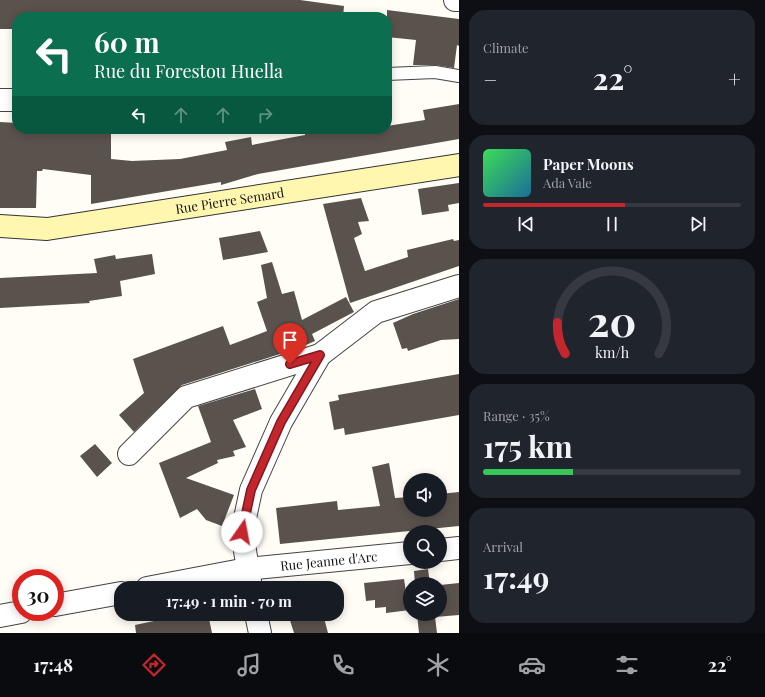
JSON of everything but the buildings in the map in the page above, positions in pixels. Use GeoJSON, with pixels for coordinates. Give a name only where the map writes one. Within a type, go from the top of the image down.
{"type":"FeatureCollection","features":[{"type":"Feature","properties":{"kind":"main road","name":"Rue Pierre Semard"},"geometry":{"type":"LineString","coordinates":[[0,226],[47,229],[459,164]]}},
{"type":"Feature","properties":{"kind":"street"},"geometry":{"type":"LineString","coordinates":[[0,100],[12,100]]}},
{"type":"Feature","properties":{"kind":"street"},"geometry":{"type":"LineString","coordinates":[[129,454],[186,398],[320,355],[376,312],[459,286]]}},
{"type":"Feature","properties":{"kind":"street"},"geometry":{"type":"LineString","coordinates":[[249,579],[242,532],[251,490],[281,422],[320,355]]}},
{"type":"Feature","properties":{"kind":"street"},"geometry":{"type":"LineString","coordinates":[[447,549],[459,548]]}},
{"type":"Feature","properties":{"kind":"street","name":"Rue Jeanne d'Arc"},"geometry":{"type":"LineString","coordinates":[[226,581],[249,579],[403,554]]}},
{"type":"Feature","properties":{"kind":"street"},"geometry":{"type":"LineString","coordinates":[[64,603],[114,594]]}},
{"type":"Feature","properties":{"kind":"street"},"geometry":{"type":"LineString","coordinates":[[0,616],[12,614]]}},
{"type":"Feature","properties":{"kind":"street"},"geometry":{"type":"LineString","coordinates":[[257,621],[260,633]]}},
{"type":"Feature","properties":{"kind":"lane"},"geometry":{"type":"LineString","coordinates":[[392,74],[435,72],[459,76]]}},
{"type":"Feature","properties":{"kind":"route"},"geometry":{"type":"LineString","coordinates":[[242,532],[251,490],[281,422],[320,355],[290,364]]}}]}
